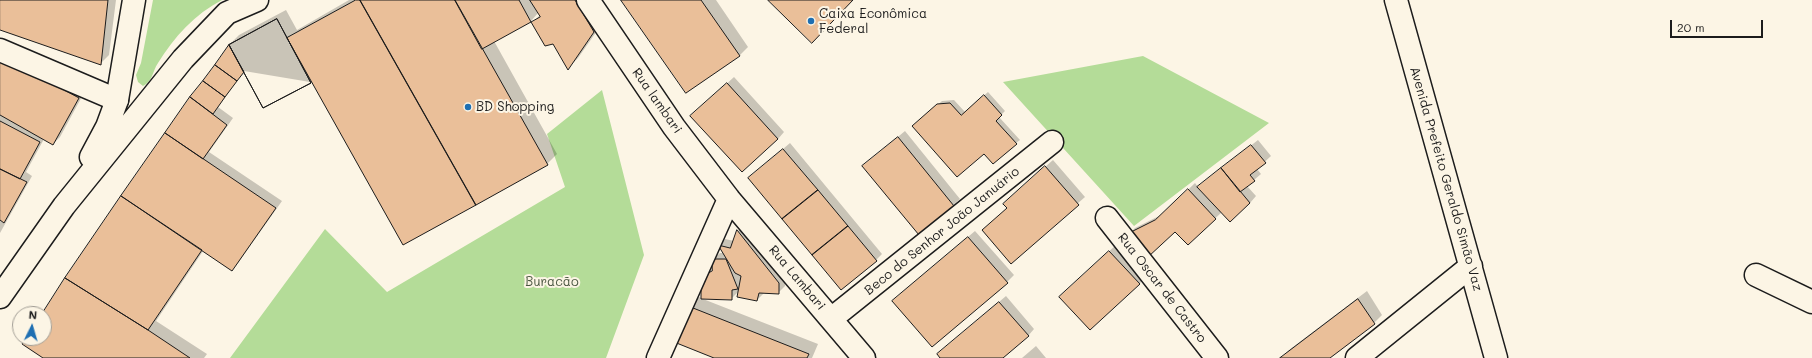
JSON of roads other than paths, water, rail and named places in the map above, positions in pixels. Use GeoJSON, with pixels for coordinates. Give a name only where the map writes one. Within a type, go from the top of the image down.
{"type":"FeatureCollection","features":[{"type":"Feature","properties":{"kind":"street"},"geometry":{"type":"LineString","coordinates":[[64,206],[107,127],[117,100],[134,0]]}},
{"type":"Feature","properties":{"kind":"street"},"geometry":{"type":"LineString","coordinates":[[0,296],[64,206],[188,53],[227,13],[257,0]]}},
{"type":"Feature","properties":{"kind":"street","name":"Rua lambari"},"geometry":{"type":"LineString","coordinates":[[588,0],[674,127],[729,199]]}},
{"type":"Feature","properties":{"kind":"street","name":"Avenida Prefeito Geraldo Simão Vaz"},"geometry":{"type":"LineString","coordinates":[[1396,0],[1496,358]]}},
{"type":"Feature","properties":{"kind":"street"},"geometry":{"type":"LineString","coordinates":[[0,50],[117,100]]}},
{"type":"Feature","properties":{"kind":"street","name":"Beco do Senhor João Januário"},"geometry":{"type":"LineString","coordinates":[[831,319],[1052,142]]}},
{"type":"Feature","properties":{"kind":"street"},"geometry":{"type":"LineString","coordinates":[[658,358],[729,199]]}},
{"type":"Feature","properties":{"kind":"street","name":"Rua Lambari"},"geometry":{"type":"LineString","coordinates":[[729,199],[864,358]]}},
{"type":"Feature","properties":{"kind":"street","name":"Rua Oscar de Castro"},"geometry":{"type":"LineString","coordinates":[[1107,218],[1217,358]]}},
{"type":"Feature","properties":{"kind":"street"},"geometry":{"type":"LineString","coordinates":[[1357,358],[1470,266]]}},
{"type":"Feature","properties":{"kind":"street"},"geometry":{"type":"LineString","coordinates":[[1756,275],[1812,302]]}},
{"type":"Feature","properties":{"kind":"place","name":"Caixa Econômica Federal"},"geometry":{"type":"Point","coordinates":[811,21]}},
{"type":"Feature","properties":{"kind":"place","name":"BD Shopping"},"geometry":{"type":"Point","coordinates":[468,107]}},
{"type":"Feature","properties":{"kind":"park label","name":"Buracão"},"geometry":{"type":"Point","coordinates":[552,282]}}]}
